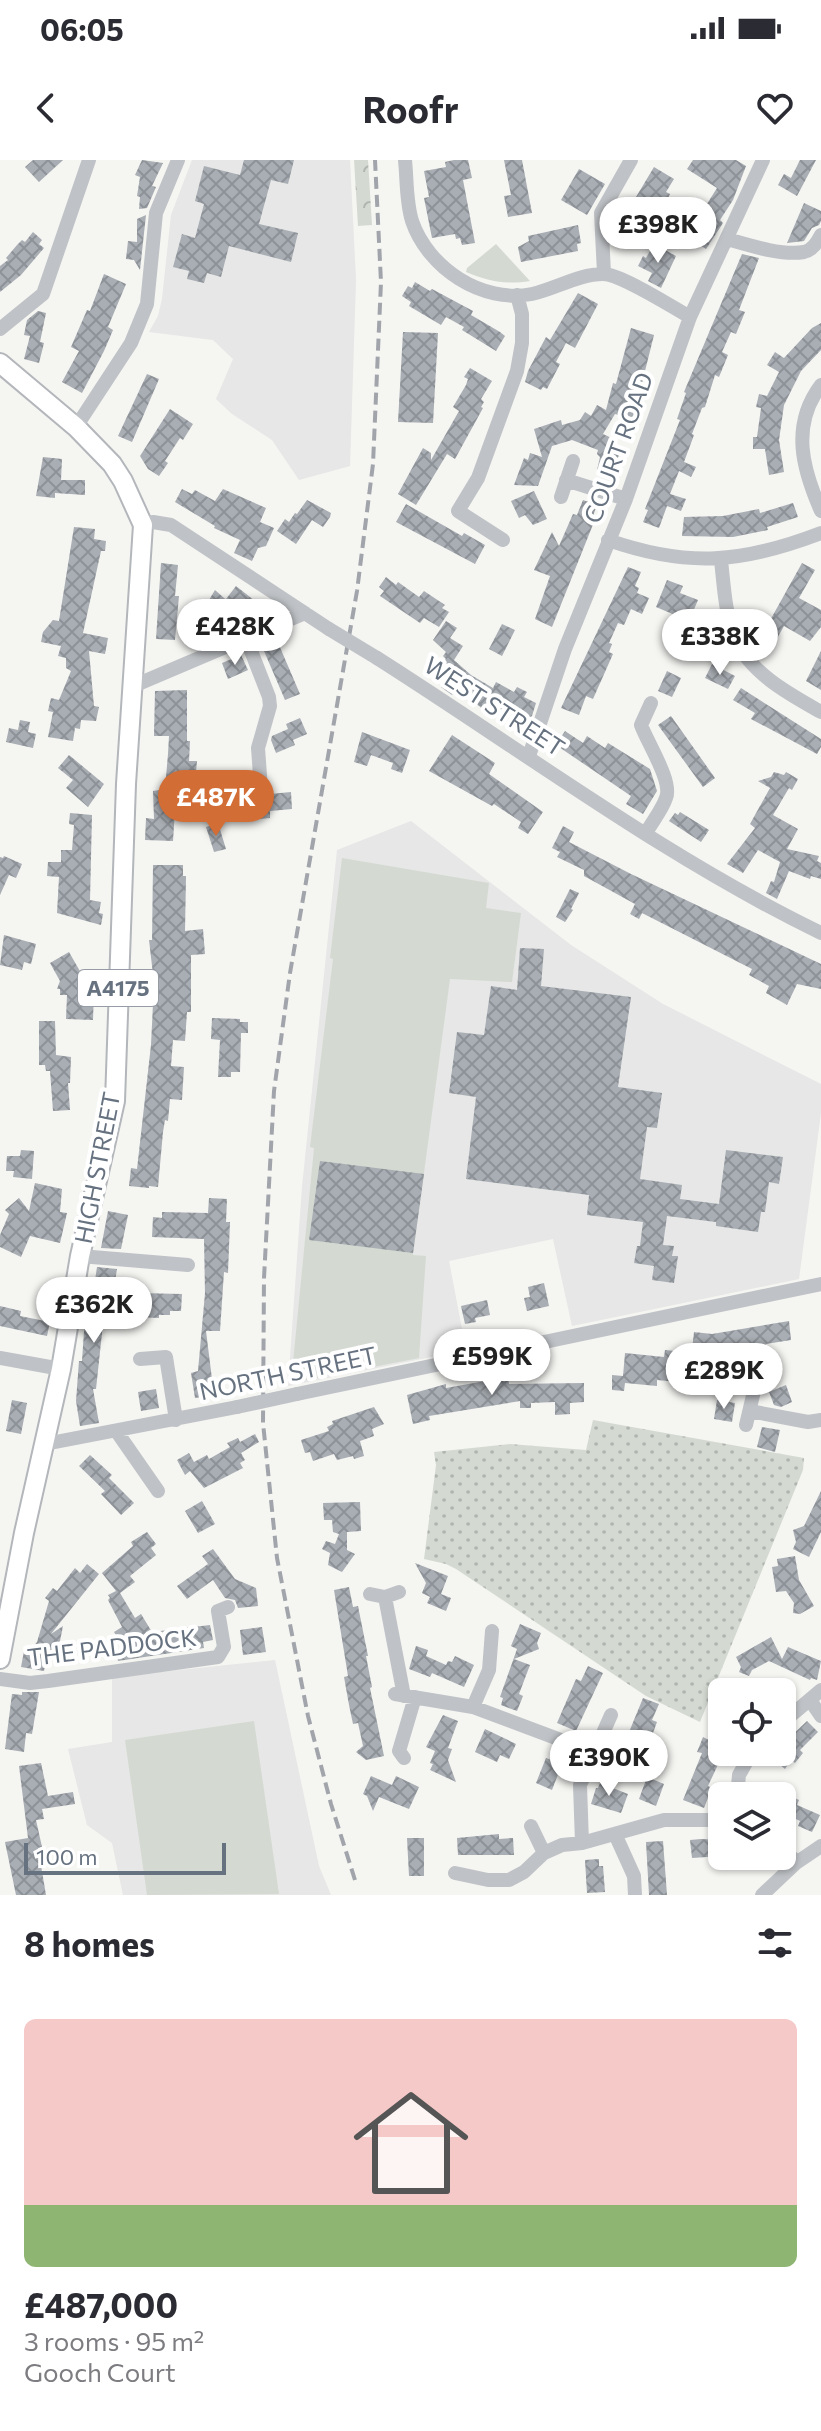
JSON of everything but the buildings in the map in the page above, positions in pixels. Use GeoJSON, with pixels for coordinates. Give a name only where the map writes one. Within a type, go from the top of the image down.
{"type":"FeatureCollection","features":[{"type":"Feature","properties":{"kind":"main road","name":"A4175"},"geometry":{"type":"LineString","coordinates":[[0,363],[76,427],[112,464],[143,525]]}},
{"type":"Feature","properties":{"kind":"main road","name":"HIGH STREET"},"geometry":{"type":"LineString","coordinates":[[1,1651],[61,1369],[80,1256],[115,1101],[131,687],[143,525]]}},
{"type":"Feature","properties":{"kind":"street"},"geometry":{"type":"LineString","coordinates":[[0,329],[43,294],[89,160]]}},
{"type":"Feature","properties":{"kind":"street"},"geometry":{"type":"LineString","coordinates":[[76,427],[131,343],[147,304],[156,213],[178,160]]}},
{"type":"Feature","properties":{"kind":"street"},"geometry":{"type":"LineString","coordinates":[[405,160],[411,217],[425,249],[471,287],[517,295],[533,294],[604,273],[690,317]]}},
{"type":"Feature","properties":{"kind":"street"},"geometry":{"type":"LineString","coordinates":[[604,273],[601,213],[631,160]]}},
{"type":"Feature","properties":{"kind":"street","name":"COURT ROAD"},"geometry":{"type":"LineString","coordinates":[[529,756],[565,649],[626,499],[690,317],[763,160]]}},
{"type":"Feature","properties":{"kind":"street"},"geometry":{"type":"LineString","coordinates":[[727,239],[761,249],[805,252],[816,245],[821,235]]}},
{"type":"Feature","properties":{"kind":"street"},"geometry":{"type":"LineString","coordinates":[[503,540],[458,511],[478,478],[517,371],[522,343],[522,314],[517,295]]}},
{"type":"Feature","properties":{"kind":"street"},"geometry":{"type":"LineString","coordinates":[[821,385],[806,418],[801,446],[804,467],[821,511]]}},
{"type":"Feature","properties":{"kind":"street"},"geometry":{"type":"LineString","coordinates":[[561,497],[573,461]]}},
{"type":"Feature","properties":{"kind":"street"},"geometry":{"type":"LineString","coordinates":[[566,480],[626,499]]}},
{"type":"Feature","properties":{"kind":"street","name":"WEST STREET"},"geometry":{"type":"LineString","coordinates":[[143,525],[153,522],[171,525],[738,891],[821,933]]}},
{"type":"Feature","properties":{"kind":"street"},"geometry":{"type":"LineString","coordinates":[[608,540],[679,558],[721,560],[785,547],[821,533]]}},
{"type":"Feature","properties":{"kind":"street"},"geometry":{"type":"LineString","coordinates":[[721,560],[727,615],[736,643],[759,670],[785,691],[821,712]]}},
{"type":"Feature","properties":{"kind":"street"},"geometry":{"type":"LineString","coordinates":[[131,687],[305,613]]}},
{"type":"Feature","properties":{"kind":"street"},"geometry":{"type":"LineString","coordinates":[[246,638],[270,706],[258,748],[261,789]]}},
{"type":"Feature","properties":{"kind":"street"},"geometry":{"type":"LineString","coordinates":[[646,833],[669,787],[641,725],[651,703]]}},
{"type":"Feature","properties":{"kind":"street"},"geometry":{"type":"LineString","coordinates":[[80,1256],[188,1265]]}},
{"type":"Feature","properties":{"kind":"street","name":"NORTH STREET"},"geometry":{"type":"LineString","coordinates":[[45,1444],[176,1420],[821,1284]]}},
{"type":"Feature","properties":{"kind":"street"},"geometry":{"type":"LineString","coordinates":[[140,1359],[166,1357],[176,1420]]}},
{"type":"Feature","properties":{"kind":"street"},"geometry":{"type":"LineString","coordinates":[[0,1358],[61,1369]]}},
{"type":"Feature","properties":{"kind":"street"},"geometry":{"type":"LineString","coordinates":[[754,1391],[748,1418],[821,1420]]}},
{"type":"Feature","properties":{"kind":"street"},"geometry":{"type":"LineString","coordinates":[[117,1432],[158,1491]]}},
{"type":"Feature","properties":{"kind":"street"},"geometry":{"type":"LineString","coordinates":[[370,1594],[392,1595],[404,1696],[399,1751],[404,1758]]}},
{"type":"Feature","properties":{"kind":"street","name":"THE PADDOCK"},"geometry":{"type":"LineString","coordinates":[[0,1679],[30,1683],[218,1657],[224,1647],[218,1611],[228,1607]]}},
{"type":"Feature","properties":{"kind":"street"},"geometry":{"type":"LineString","coordinates":[[473,1707],[489,1670],[492,1631]]}},
{"type":"Feature","properties":{"kind":"street"},"geometry":{"type":"LineString","coordinates":[[796,1711],[815,1695],[821,1716]]}},
{"type":"Feature","properties":{"kind":"street"},"geometry":{"type":"LineString","coordinates":[[404,1696],[473,1707],[593,1752]]}},
{"type":"Feature","properties":{"kind":"street"},"geometry":{"type":"LineString","coordinates":[[582,1843],[580,1785],[611,1715]]}},
{"type":"Feature","properties":{"kind":"street"},"geometry":{"type":"LineString","coordinates":[[455,1873],[511,1888],[544,1853],[562,1845],[582,1843],[664,1820],[708,1820]]}},
{"type":"Feature","properties":{"kind":"street"},"geometry":{"type":"LineString","coordinates":[[531,1826],[544,1853]]}},
{"type":"Feature","properties":{"kind":"street"},"geometry":{"type":"LineString","coordinates":[[615,1834],[634,1876],[635,1895]]}},
{"type":"Feature","properties":{"kind":"street"},"geometry":{"type":"LineString","coordinates":[[796,1863],[821,1846]]}},
{"type":"Feature","properties":{"kind":"street"},"geometry":{"type":"LineString","coordinates":[[762,1895],[789,1870]]}},
{"type":"Feature","properties":{"kind":"shaded area"},"geometry":{"type":"Polygon","coordinates":[[[192,160],[350,160],[356,280],[350,466],[299,480],[272,440],[232,414],[216,399],[233,359],[213,340],[149,332],[158,316],[162,299],[171,215],[192,160]]]}},
{"type":"Feature","properties":{"kind":"shaded area"},"geometry":{"type":"Polygon","coordinates":[[[411,821],[571,945],[663,1004],[821,1084],[821,1113],[799,1279],[572,1326],[553,1239],[449,1261],[466,1350],[288,1386],[302,1187],[337,850],[411,821]]]}},
{"type":"Feature","properties":{"kind":"shaded area"},"geometry":{"type":"Polygon","coordinates":[[[275,1660],[319,1866],[331,1895],[123,1895],[112,1843],[87,1825],[68,1749],[112,1742],[112,1677],[275,1660]]]}},
{"type":"Feature","properties":{"kind":"green space"},"geometry":{"type":"Polygon","coordinates":[[[354,160],[368,160],[372,225],[358,226],[354,160]]]}},
{"type":"Feature","properties":{"kind":"green space"},"geometry":{"type":"Polygon","coordinates":[[[496,244],[530,281],[497,281],[466,272],[496,244]]]}},
{"type":"Feature","properties":{"kind":"green space"},"geometry":{"type":"Polygon","coordinates":[[[342,858],[489,883],[486,908],[521,913],[512,982],[450,979],[413,1255],[426,1256],[419,1358],[291,1383],[314,1148],[310,1147],[342,858]]]}},
{"type":"Feature","properties":{"kind":"green space"},"geometry":{"type":"Polygon","coordinates":[[[593,1420],[804,1458],[803,1470],[718,1678],[708,1678],[708,1702],[700,1722],[646,1696],[456,1569],[424,1559],[436,1465],[434,1452],[510,1444],[586,1450],[593,1420]]]}},
{"type":"Feature","properties":{"kind":"green space"},"geometry":{"type":"Polygon","coordinates":[[[254,1721],[279,1894],[147,1895],[125,1740],[254,1721]]]}},
{"type":"Feature","properties":{"kind":"railway"},"geometry":{"type":"LineString","coordinates":[[355,1880],[308,1716],[277,1558],[263,1423],[264,1278],[274,1091],[290,973],[357,591],[373,464],[381,282],[375,160]]}}]}
